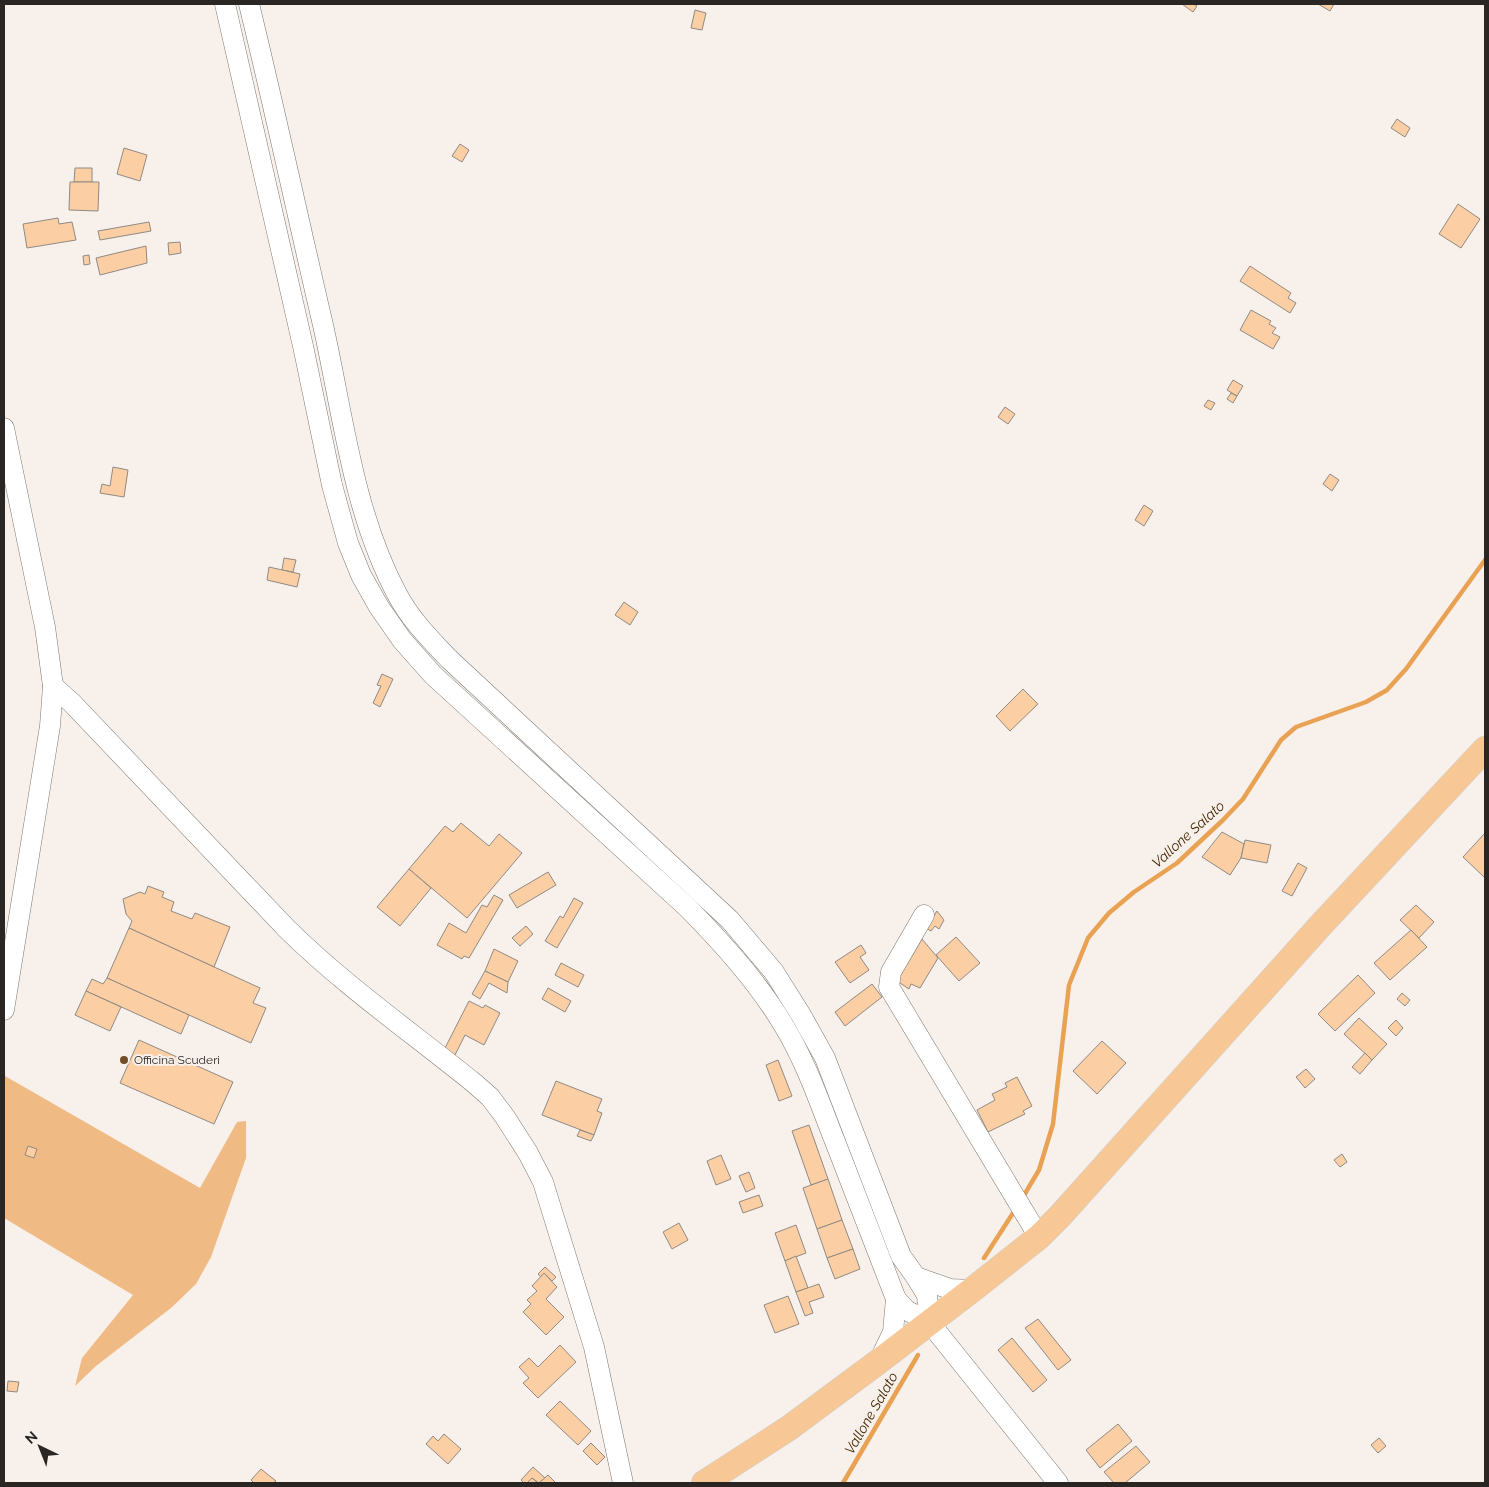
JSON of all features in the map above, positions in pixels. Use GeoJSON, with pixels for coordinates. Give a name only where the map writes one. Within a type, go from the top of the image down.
{"type":"FeatureCollection","features":[{"type":"Feature","properties":{"kind":"main road"},"geometry":{"type":"LineString","coordinates":[[704,1483],[790,1428],[1039,1237],[1060,1216],[1319,927],[1485,749]]}},
{"type":"Feature","properties":{"kind":"street"},"geometry":{"type":"LineString","coordinates":[[225,4],[301,337],[332,485],[348,543],[361,575],[379,607],[402,640],[433,675],[688,908],[754,982],[784,1026],[805,1068],[896,1299],[906,1310],[929,1322],[1058,1483]]}},
{"type":"Feature","properties":{"kind":"street"},"geometry":{"type":"LineString","coordinates":[[249,4],[325,335],[355,477],[370,534],[397,596],[418,626],[449,659],[716,906],[774,972],[802,1015],[825,1058],[901,1256],[927,1295],[929,1322]]}},
{"type":"Feature","properties":{"kind":"street"},"geometry":{"type":"LineString","coordinates":[[4,428],[45,628],[53,686],[50,726],[4,1010]]}},
{"type":"Feature","properties":{"kind":"street"},"geometry":{"type":"LineString","coordinates":[[53,686],[72,703],[313,955],[337,976],[474,1083],[490,1098],[505,1117],[528,1153],[543,1182],[554,1211],[594,1347],[623,1483]]}},
{"type":"Feature","properties":{"kind":"street"},"geometry":{"type":"LineString","coordinates":[[924,915],[891,972],[889,986],[1039,1237]]}},
{"type":"Feature","properties":{"kind":"street"},"geometry":{"type":"LineString","coordinates":[[916,1277],[950,1289],[972,1290]]}},
{"type":"Feature","properties":{"kind":"street"},"geometry":{"type":"LineString","coordinates":[[878,1362],[893,1332],[896,1299]]}},
{"type":"Feature","properties":{"kind":"shaded area"},"geometry":{"type":"Polygon","coordinates":[[[5,1076],[200,1188],[237,1122],[246,1121],[246,1158],[211,1257],[196,1284],[171,1308],[96,1366],[75,1386],[82,1358],[133,1295],[4,1218],[5,1076]]]}},
{"type":"Feature","properties":{"kind":"building"},"geometry":{"type":"Polygon","coordinates":[[[1182,4],[1193,4],[1197,6],[1193,12],[1182,4]]]}},
{"type":"Feature","properties":{"kind":"building"},"geometry":{"type":"Polygon","coordinates":[[[1318,4],[1334,4],[1330,11],[1318,4]]]}},
{"type":"Feature","properties":{"kind":"building"},"geometry":{"type":"Polygon","coordinates":[[[695,10],[706,13],[702,30],[691,28],[695,10]]]}},
{"type":"Feature","properties":{"kind":"building"},"geometry":{"type":"Polygon","coordinates":[[[1397,119],[1410,128],[1405,137],[1391,128],[1397,119]]]}},
{"type":"Feature","properties":{"kind":"building"},"geometry":{"type":"Polygon","coordinates":[[[460,144],[469,150],[462,162],[452,156],[460,144]]]}},
{"type":"Feature","properties":{"kind":"building"},"geometry":{"type":"Polygon","coordinates":[[[124,148],[147,155],[140,181],[117,174],[124,148]]]}},
{"type":"Feature","properties":{"kind":"building"},"geometry":{"type":"Polygon","coordinates":[[[75,168],[92,168],[92,182],[74,182],[75,168]]]}},
{"type":"Feature","properties":{"kind":"building"},"geometry":{"type":"Polygon","coordinates":[[[70,182],[99,182],[98,211],[69,210],[70,182]]]}},
{"type":"Feature","properties":{"kind":"building"},"geometry":{"type":"Polygon","coordinates":[[[1458,204],[1480,219],[1461,248],[1439,234],[1458,204]]]}},
{"type":"Feature","properties":{"kind":"building"},"geometry":{"type":"Polygon","coordinates":[[[58,218],[59,224],[72,222],[76,240],[27,248],[23,224],[58,218]]]}},
{"type":"Feature","properties":{"kind":"building"},"geometry":{"type":"Polygon","coordinates":[[[149,222],[151,231],[100,240],[98,231],[149,222]]]}},
{"type":"Feature","properties":{"kind":"building"},"geometry":{"type":"Polygon","coordinates":[[[180,242],[181,253],[169,255],[168,243],[180,242]]]}},
{"type":"Feature","properties":{"kind":"building"},"geometry":{"type":"Polygon","coordinates":[[[146,246],[147,263],[100,275],[96,258],[146,246]]]}},
{"type":"Feature","properties":{"kind":"building"},"geometry":{"type":"Polygon","coordinates":[[[89,255],[90,264],[84,265],[83,256],[89,255]]]}},
{"type":"Feature","properties":{"kind":"building"},"geometry":{"type":"Polygon","coordinates":[[[1250,266],[1291,293],[1288,298],[1296,303],[1290,313],[1240,281],[1250,266]]]}},
{"type":"Feature","properties":{"kind":"building"},"geometry":{"type":"Polygon","coordinates":[[[1251,310],[1271,321],[1269,324],[1276,328],[1272,333],[1280,337],[1273,349],[1240,330],[1251,310]]]}},
{"type":"Feature","properties":{"kind":"building"},"geometry":{"type":"Polygon","coordinates":[[[1233,380],[1243,386],[1237,396],[1227,390],[1233,380]]]}},
{"type":"Feature","properties":{"kind":"building"},"geometry":{"type":"Polygon","coordinates":[[[1231,393],[1237,396],[1233,403],[1227,399],[1231,393]]]}},
{"type":"Feature","properties":{"kind":"building"},"geometry":{"type":"Polygon","coordinates":[[[1208,400],[1215,403],[1211,410],[1204,406],[1208,400]]]}},
{"type":"Feature","properties":{"kind":"building"},"geometry":{"type":"Polygon","coordinates":[[[1005,407],[1015,414],[1008,424],[998,417],[1005,407]]]}},
{"type":"Feature","properties":{"kind":"building"},"geometry":{"type":"Polygon","coordinates":[[[113,467],[128,470],[124,497],[100,493],[102,484],[110,486],[113,467]]]}},
{"type":"Feature","properties":{"kind":"building"},"geometry":{"type":"Polygon","coordinates":[[[1330,474],[1339,480],[1332,491],[1323,484],[1330,474]]]}},
{"type":"Feature","properties":{"kind":"building"},"geometry":{"type":"Polygon","coordinates":[[[1144,505],[1153,511],[1144,526],[1135,520],[1144,505]]]}},
{"type":"Feature","properties":{"kind":"building"},"geometry":{"type":"Polygon","coordinates":[[[284,558],[296,560],[293,572],[282,570],[284,558]]]}},
{"type":"Feature","properties":{"kind":"building"},"geometry":{"type":"Polygon","coordinates":[[[269,567],[300,574],[297,587],[267,580],[269,567]]]}},
{"type":"Feature","properties":{"kind":"building"},"geometry":{"type":"Polygon","coordinates":[[[624,602],[638,612],[630,625],[615,615],[624,602]]]}},
{"type":"Feature","properties":{"kind":"building"},"geometry":{"type":"Polygon","coordinates":[[[382,674],[393,679],[380,707],[373,703],[381,686],[377,685],[382,674]]]}},
{"type":"Feature","properties":{"kind":"building"},"geometry":{"type":"Polygon","coordinates":[[[1023,689],[1038,704],[1010,731],[996,716],[1023,689]]]}},
{"type":"Feature","properties":{"kind":"building"},"geometry":{"type":"Polygon","coordinates":[[[461,823],[489,846],[499,834],[522,853],[467,918],[409,869],[445,826],[453,832],[461,823]]]}},
{"type":"Feature","properties":{"kind":"building"},"geometry":{"type":"Polygon","coordinates":[[[1222,832],[1244,844],[1241,858],[1230,875],[1202,857],[1222,832]]]}},
{"type":"Feature","properties":{"kind":"building"},"geometry":{"type":"Polygon","coordinates":[[[1485,833],[1485,878],[1463,857],[1485,833]]]}},
{"type":"Feature","properties":{"kind":"building"},"geometry":{"type":"Polygon","coordinates":[[[1245,840],[1271,845],[1267,863],[1241,858],[1245,840]]]}},
{"type":"Feature","properties":{"kind":"building"},"geometry":{"type":"Polygon","coordinates":[[[1298,863],[1307,868],[1292,896],[1282,891],[1298,863]]]}},
{"type":"Feature","properties":{"kind":"building"},"geometry":{"type":"Polygon","coordinates":[[[409,869],[431,888],[400,926],[377,907],[409,869]]]}},
{"type":"Feature","properties":{"kind":"building"},"geometry":{"type":"Polygon","coordinates":[[[548,872],[556,885],[517,908],[509,895],[548,872]]]}},
{"type":"Feature","properties":{"kind":"building"},"geometry":{"type":"Polygon","coordinates":[[[148,886],[164,892],[162,897],[174,902],[171,911],[192,919],[195,913],[230,927],[214,967],[129,928],[132,921],[126,914],[123,899],[140,892],[145,894],[148,886]]]}},
{"type":"Feature","properties":{"kind":"building"},"geometry":{"type":"Polygon","coordinates":[[[494,895],[503,900],[469,958],[464,956],[462,959],[437,945],[449,923],[466,933],[482,905],[487,907],[494,895]]]}},
{"type":"Feature","properties":{"kind":"building"},"geometry":{"type":"Polygon","coordinates":[[[574,898],[583,903],[557,948],[545,941],[560,916],[563,918],[574,898]]]}},
{"type":"Feature","properties":{"kind":"building"},"geometry":{"type":"Polygon","coordinates":[[[1416,905],[1434,922],[1419,938],[1400,920],[1416,905]]]}},
{"type":"Feature","properties":{"kind":"building"},"geometry":{"type":"Polygon","coordinates":[[[937,911],[944,920],[939,929],[935,926],[931,931],[926,928],[937,911]]]}},
{"type":"Feature","properties":{"kind":"building"},"geometry":{"type":"Polygon","coordinates":[[[526,926],[533,934],[520,946],[512,938],[526,926]]]}},
{"type":"Feature","properties":{"kind":"building"},"geometry":{"type":"Polygon","coordinates":[[[129,928],[260,988],[253,1003],[266,1008],[251,1043],[107,978],[129,928]]]}},
{"type":"Feature","properties":{"kind":"building"},"geometry":{"type":"Polygon","coordinates":[[[1411,930],[1427,947],[1390,980],[1374,963],[1411,930]]]}},
{"type":"Feature","properties":{"kind":"building"},"geometry":{"type":"Polygon","coordinates":[[[956,937],[980,963],[959,981],[936,955],[956,937]]]}},
{"type":"Feature","properties":{"kind":"building"},"geometry":{"type":"Polygon","coordinates":[[[922,939],[938,958],[920,988],[911,984],[909,989],[897,981],[922,939]]]}},
{"type":"Feature","properties":{"kind":"building"},"geometry":{"type":"Polygon","coordinates":[[[861,945],[866,953],[860,957],[869,970],[850,983],[835,962],[861,945]]]}},
{"type":"Feature","properties":{"kind":"building"},"geometry":{"type":"Polygon","coordinates":[[[494,949],[518,961],[508,982],[485,971],[494,949]]]}},
{"type":"Feature","properties":{"kind":"building"},"geometry":{"type":"Polygon","coordinates":[[[561,963],[584,975],[578,987],[555,975],[561,963]]]}},
{"type":"Feature","properties":{"kind":"building"},"geometry":{"type":"Polygon","coordinates":[[[485,971],[508,982],[507,993],[489,983],[480,999],[472,994],[485,971]]]}},
{"type":"Feature","properties":{"kind":"building"},"geometry":{"type":"Polygon","coordinates":[[[1358,975],[1375,993],[1335,1031],[1318,1014],[1358,975]]]}},
{"type":"Feature","properties":{"kind":"building"},"geometry":{"type":"Polygon","coordinates":[[[107,978],[189,1015],[181,1034],[86,991],[92,979],[103,984],[107,978]]]}},
{"type":"Feature","properties":{"kind":"building"},"geometry":{"type":"Polygon","coordinates":[[[872,984],[882,997],[845,1026],[835,1012],[872,984]]]}},
{"type":"Feature","properties":{"kind":"building"},"geometry":{"type":"Polygon","coordinates":[[[548,988],[571,1001],[565,1012],[542,999],[548,988]]]}},
{"type":"Feature","properties":{"kind":"building"},"geometry":{"type":"Polygon","coordinates":[[[86,991],[121,1007],[110,1031],[75,1015],[86,991]]]}},
{"type":"Feature","properties":{"kind":"building"},"geometry":{"type":"Polygon","coordinates":[[[1402,993],[1410,1000],[1405,1006],[1397,999],[1402,993]]]}},
{"type":"Feature","properties":{"kind":"building"},"geometry":{"type":"Polygon","coordinates":[[[469,1001],[483,1008],[485,1005],[500,1013],[484,1045],[465,1035],[455,1055],[444,1050],[469,1001]]]}},
{"type":"Feature","properties":{"kind":"building"},"geometry":{"type":"Polygon","coordinates":[[[1359,1018],[1387,1044],[1372,1060],[1344,1034],[1359,1018]]]}},
{"type":"Feature","properties":{"kind":"building"},"geometry":{"type":"Polygon","coordinates":[[[1396,1020],[1403,1028],[1396,1036],[1388,1028],[1396,1020]]]}},
{"type":"Feature","properties":{"kind":"building"},"geometry":{"type":"Polygon","coordinates":[[[139,1040],[233,1082],[214,1124],[120,1083],[139,1040]]]}},
{"type":"Feature","properties":{"kind":"building"},"geometry":{"type":"Polygon","coordinates":[[[1102,1041],[1126,1063],[1097,1094],[1073,1071],[1102,1041]]]}},
{"type":"Feature","properties":{"kind":"building"},"geometry":{"type":"Polygon","coordinates":[[[1365,1053],[1372,1060],[1360,1074],[1352,1067],[1365,1053]]]}},
{"type":"Feature","properties":{"kind":"building"},"geometry":{"type":"Polygon","coordinates":[[[778,1060],[792,1096],[779,1101],[766,1065],[778,1060]]]}},
{"type":"Feature","properties":{"kind":"building"},"geometry":{"type":"Polygon","coordinates":[[[1306,1069],[1315,1079],[1305,1088],[1296,1077],[1306,1069]]]}},
{"type":"Feature","properties":{"kind":"building"},"geometry":{"type":"Polygon","coordinates":[[[1017,1077],[1032,1106],[1023,1111],[1025,1114],[988,1132],[977,1110],[995,1100],[992,1094],[1007,1087],[1005,1083],[1017,1077]]]}},
{"type":"Feature","properties":{"kind":"building"},"geometry":{"type":"Polygon","coordinates":[[[556,1081],[602,1099],[597,1111],[602,1113],[594,1135],[542,1115],[556,1081]]]}},
{"type":"Feature","properties":{"kind":"building"},"geometry":{"type":"Polygon","coordinates":[[[809,1125],[828,1179],[811,1185],[792,1131],[809,1125]]]}},
{"type":"Feature","properties":{"kind":"building"},"geometry":{"type":"Polygon","coordinates":[[[580,1130],[594,1135],[591,1141],[577,1136],[580,1130]]]}},
{"type":"Feature","properties":{"kind":"building"},"geometry":{"type":"Polygon","coordinates":[[[28,1146],[37,1149],[34,1158],[25,1155],[28,1146]]]}},
{"type":"Feature","properties":{"kind":"building"},"geometry":{"type":"Polygon","coordinates":[[[1342,1154],[1347,1162],[1340,1167],[1334,1160],[1342,1154]]]}},
{"type":"Feature","properties":{"kind":"building"},"geometry":{"type":"Polygon","coordinates":[[[721,1155],[731,1179],[716,1185],[707,1161],[721,1155]]]}},
{"type":"Feature","properties":{"kind":"building"},"geometry":{"type":"Polygon","coordinates":[[[749,1172],[755,1188],[746,1192],[739,1176],[749,1172]]]}},
{"type":"Feature","properties":{"kind":"building"},"geometry":{"type":"Polygon","coordinates":[[[828,1179],[842,1220],[817,1229],[803,1188],[828,1179]]]}},
{"type":"Feature","properties":{"kind":"building"},"geometry":{"type":"Polygon","coordinates":[[[759,1195],[763,1206],[743,1213],[739,1202],[759,1195]]]}},
{"type":"Feature","properties":{"kind":"building"},"geometry":{"type":"Polygon","coordinates":[[[842,1220],[853,1249],[827,1258],[817,1229],[842,1220]]]}},
{"type":"Feature","properties":{"kind":"building"},"geometry":{"type":"Polygon","coordinates":[[[679,1223],[688,1240],[672,1249],[663,1232],[679,1223]]]}},
{"type":"Feature","properties":{"kind":"building"},"geometry":{"type":"Polygon","coordinates":[[[796,1225],[806,1253],[785,1261],[775,1233],[796,1225]]]}},
{"type":"Feature","properties":{"kind":"building"},"geometry":{"type":"Polygon","coordinates":[[[853,1249],[860,1269],[835,1279],[827,1258],[853,1249]]]}},
{"type":"Feature","properties":{"kind":"building"},"geometry":{"type":"Polygon","coordinates":[[[796,1256],[808,1288],[796,1292],[785,1261],[796,1256]]]}},
{"type":"Feature","properties":{"kind":"building"},"geometry":{"type":"Polygon","coordinates":[[[545,1267],[556,1277],[552,1281],[544,1273],[541,1277],[538,1274],[545,1267]]]}},
{"type":"Feature","properties":{"kind":"building"},"geometry":{"type":"Polygon","coordinates":[[[544,1273],[557,1287],[546,1299],[564,1317],[546,1335],[523,1312],[531,1304],[527,1300],[537,1291],[532,1286],[544,1273]]]}},
{"type":"Feature","properties":{"kind":"building"},"geometry":{"type":"Polygon","coordinates":[[[819,1284],[824,1297],[809,1302],[813,1313],[805,1316],[796,1292],[819,1284]]]}},
{"type":"Feature","properties":{"kind":"building"},"geometry":{"type":"Polygon","coordinates":[[[788,1296],[799,1324],[775,1333],[764,1305],[788,1296]]]}},
{"type":"Feature","properties":{"kind":"building"},"geometry":{"type":"Polygon","coordinates":[[[1038,1319],[1071,1360],[1058,1370],[1025,1328],[1038,1319]]]}},
{"type":"Feature","properties":{"kind":"building"},"geometry":{"type":"Polygon","coordinates":[[[1012,1338],[1047,1380],[1033,1392],[998,1350],[1012,1338]]]}},
{"type":"Feature","properties":{"kind":"building"},"geometry":{"type":"Polygon","coordinates":[[[560,1345],[576,1362],[538,1398],[523,1383],[529,1378],[519,1367],[529,1358],[538,1367],[560,1345]]]}},
{"type":"Feature","properties":{"kind":"building"},"geometry":{"type":"Polygon","coordinates":[[[8,1381],[19,1382],[17,1392],[7,1391],[8,1381]]]}},
{"type":"Feature","properties":{"kind":"building"},"geometry":{"type":"Polygon","coordinates":[[[560,1401],[591,1431],[578,1445],[546,1415],[560,1401]]]}},
{"type":"Feature","properties":{"kind":"building"},"geometry":{"type":"Polygon","coordinates":[[[1118,1424],[1132,1441],[1100,1468],[1086,1450],[1118,1424]]]}},
{"type":"Feature","properties":{"kind":"building"},"geometry":{"type":"Polygon","coordinates":[[[444,1434],[461,1449],[448,1464],[426,1444],[433,1436],[438,1441],[444,1434]]]}},
{"type":"Feature","properties":{"kind":"building"},"geometry":{"type":"Polygon","coordinates":[[[1379,1438],[1386,1446],[1378,1453],[1371,1445],[1379,1438]]]}},
{"type":"Feature","properties":{"kind":"building"},"geometry":{"type":"Polygon","coordinates":[[[591,1443],[605,1457],[597,1465],[583,1451],[591,1443]]]}},
{"type":"Feature","properties":{"kind":"building"},"geometry":{"type":"Polygon","coordinates":[[[1136,1446],[1150,1462],[1125,1483],[1114,1483],[1104,1472],[1136,1446]]]}},
{"type":"Feature","properties":{"kind":"building"},"geometry":{"type":"Polygon","coordinates":[[[533,1467],[545,1478],[539,1483],[532,1478],[527,1483],[524,1483],[521,1480],[533,1467]]]}},
{"type":"Feature","properties":{"kind":"building"},"geometry":{"type":"Polygon","coordinates":[[[261,1469],[276,1481],[273,1483],[254,1483],[251,1480],[261,1469]]]}},
{"type":"Feature","properties":{"kind":"building"},"geometry":{"type":"Polygon","coordinates":[[[548,1475],[556,1483],[539,1483],[548,1475]]]}},
{"type":"Feature","properties":{"kind":"building"},"geometry":{"type":"Polygon","coordinates":[[[532,1478],[538,1483],[527,1483],[532,1478]]]}},
{"type":"Feature","properties":{"kind":"waterway","name":"Vallone Salato"},"geometry":{"type":"LineString","coordinates":[[1023,1197],[1039,1170],[1053,1124],[1069,985],[1088,938],[1109,913],[1134,892],[1177,863],[1223,820],[1243,799],[1281,740],[1296,727],[1366,702],[1387,690],[1406,669],[1485,560]]}},
{"type":"Feature","properties":{"kind":"waterway","name":"Vallone Salato"},"geometry":{"type":"LineString","coordinates":[[984,1258],[1015,1210]]}},
{"type":"Feature","properties":{"kind":"waterway","name":"Vallone Salato"},"geometry":{"type":"LineString","coordinates":[[843,1483],[918,1355]]}},
{"type":"Feature","properties":{"kind":"place","name":"Officina Scuderi"},"geometry":{"type":"Point","coordinates":[124,1060]}}]}
